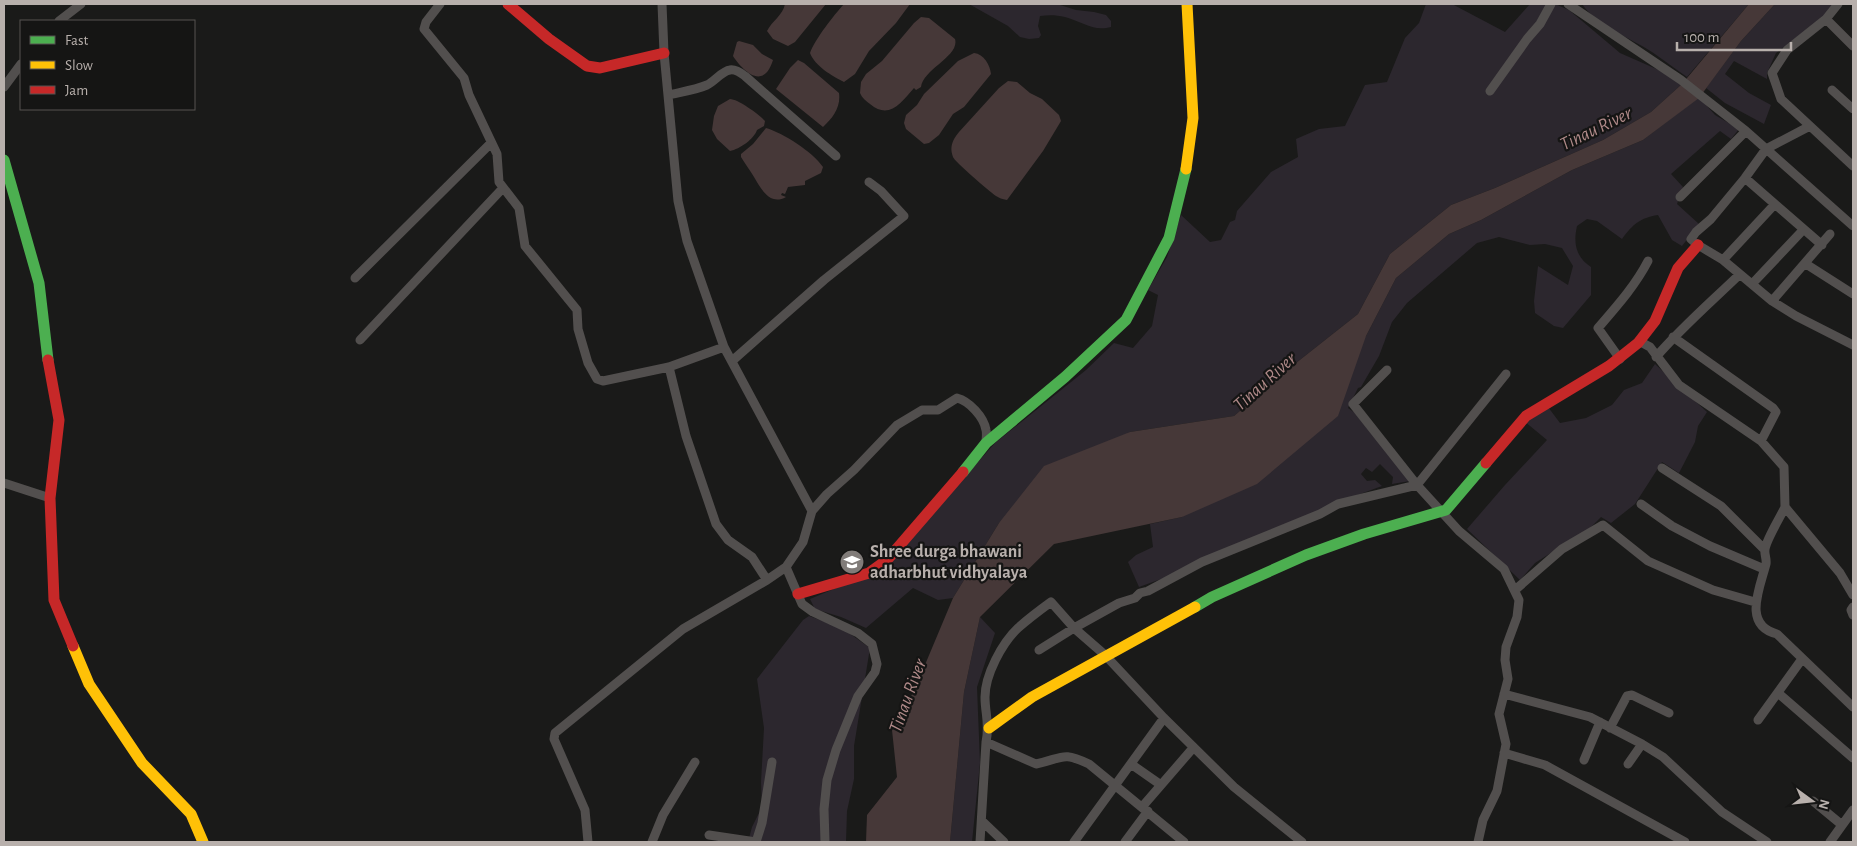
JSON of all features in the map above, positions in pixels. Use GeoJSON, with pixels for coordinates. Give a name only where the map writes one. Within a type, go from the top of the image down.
{"type":"FeatureCollection","features":[{"type":"Feature","properties":{"kind":"street"},"geometry":{"type":"LineString","coordinates":[[60,20],[81,4]]}},
{"type":"Feature","properties":{"kind":"street"},"geometry":{"type":"LineString","coordinates":[[440,4],[426,22],[424,29],[464,78],[469,95],[490,143],[497,154],[497,177],[519,208],[527,250],[577,310],[578,329],[588,363],[597,379],[603,381],[669,367],[724,347]]}},
{"type":"Feature","properties":{"kind":"street"},"geometry":{"type":"LineString","coordinates":[[508,4],[550,39],[587,66],[600,68],[664,53]]}},
{"type":"Feature","properties":{"kind":"street"},"geometry":{"type":"LineString","coordinates":[[662,4],[664,53],[678,201],[687,241],[724,347],[812,511]]}},
{"type":"Feature","properties":{"kind":"street"},"geometry":{"type":"LineString","coordinates":[[798,594],[869,573],[887,560],[946,493],[986,443],[1065,377],[1126,320],[1169,238],[1186,169],[1193,118],[1187,4]]}},
{"type":"Feature","properties":{"kind":"street"},"geometry":{"type":"LineString","coordinates":[[1490,91],[1540,24],[1551,4]]}},
{"type":"Feature","properties":{"kind":"street"},"geometry":{"type":"LineString","coordinates":[[1568,4],[1702,96],[1746,131],[1853,226]]}},
{"type":"Feature","properties":{"kind":"street"},"geometry":{"type":"LineString","coordinates":[[1838,4],[1826,19],[1787,50],[1772,73],[1781,99],[1853,166]]}},
{"type":"Feature","properties":{"kind":"street"},"geometry":{"type":"LineString","coordinates":[[1826,19],[1853,46]]}},
{"type":"Feature","properties":{"kind":"street"},"geometry":{"type":"LineString","coordinates":[[4,87],[20,65]]}},
{"type":"Feature","properties":{"kind":"street"},"geometry":{"type":"LineString","coordinates":[[668,96],[707,85],[715,81],[724,72],[734,70],[745,76],[836,156]]}},
{"type":"Feature","properties":{"kind":"street"},"geometry":{"type":"LineString","coordinates":[[1832,90],[1853,109]]}},
{"type":"Feature","properties":{"kind":"street"},"geometry":{"type":"LineString","coordinates":[[1810,126],[1766,149],[1711,219],[1691,239],[1698,246],[1723,260],[1772,301],[1796,316],[1853,344]]}},
{"type":"Feature","properties":{"kind":"street"},"geometry":{"type":"LineString","coordinates":[[1680,197],[1746,131]]}},
{"type":"Feature","properties":{"kind":"street"},"geometry":{"type":"LineString","coordinates":[[355,278],[490,143]]}},
{"type":"Feature","properties":{"kind":"street"},"geometry":{"type":"LineString","coordinates":[[4,160],[39,283],[49,368],[59,420],[50,498],[54,600],[90,684],[142,763],[191,814],[203,842]]}},
{"type":"Feature","properties":{"kind":"street"},"geometry":{"type":"LineString","coordinates":[[1745,178],[1822,245]]}},
{"type":"Feature","properties":{"kind":"street"},"geometry":{"type":"LineString","coordinates":[[732,361],[824,280],[904,216],[881,191],[869,182]]}},
{"type":"Feature","properties":{"kind":"street"},"geometry":{"type":"LineString","coordinates":[[360,340],[503,188]]}},
{"type":"Feature","properties":{"kind":"street"},"geometry":{"type":"LineString","coordinates":[[1723,260],[1775,204]]}},
{"type":"Feature","properties":{"kind":"street"},"geometry":{"type":"LineString","coordinates":[[1752,284],[1803,230]]}},
{"type":"Feature","properties":{"kind":"street"},"geometry":{"type":"LineString","coordinates":[[1772,301],[1830,234]]}},
{"type":"Feature","properties":{"kind":"street"},"geometry":{"type":"LineString","coordinates":[[989,728],[1032,697],[1212,597],[1306,555],[1364,534],[1446,510],[1526,416],[1541,405],[1620,359],[1640,341],[1652,327],[1667,297],[1676,270],[1698,246]]}},
{"type":"Feature","properties":{"kind":"street"},"geometry":{"type":"LineString","coordinates":[[1620,359],[1598,328],[1627,296],[1648,261]]}},
{"type":"Feature","properties":{"kind":"street"},"geometry":{"type":"LineString","coordinates":[[1806,264],[1853,294]]}},
{"type":"Feature","properties":{"kind":"street"},"geometry":{"type":"LineString","coordinates":[[1656,357],[1673,337],[1688,325],[1739,275]]}},
{"type":"Feature","properties":{"kind":"street"},"geometry":{"type":"LineString","coordinates":[[1673,337],[1773,408],[1776,412],[1761,441]]}},
{"type":"Feature","properties":{"kind":"street"},"geometry":{"type":"LineString","coordinates":[[1640,341],[1650,347],[1680,385],[1761,441],[1784,467],[1785,507],[1765,550],[1766,562],[1755,602],[1756,612],[1763,626],[1769,632],[1777,634],[1853,707]]}},
{"type":"Feature","properties":{"kind":"street"},"geometry":{"type":"LineString","coordinates":[[669,367],[686,436],[716,524],[728,540],[752,557],[767,580]]}},
{"type":"Feature","properties":{"kind":"street"},"geometry":{"type":"LineString","coordinates":[[1387,370],[1353,404],[1417,485],[1441,512],[1459,531],[1504,569],[1519,600],[1519,609],[1506,647],[1504,660],[1508,679],[1499,714],[1506,744],[1497,791],[1483,820],[1478,842]]}},
{"type":"Feature","properties":{"kind":"street"},"geometry":{"type":"LineString","coordinates":[[1039,650],[1119,603],[1135,598],[1140,593],[1148,591],[1202,562],[1320,514],[1338,504],[1417,485],[1506,374]]}},
{"type":"Feature","properties":{"kind":"street"},"geometry":{"type":"LineString","coordinates":[[588,842],[585,810],[554,739],[555,733],[683,629],[786,567],[803,542],[812,511],[897,425],[922,410],[938,410],[957,398],[964,400],[979,415],[986,429],[986,443]]}},
{"type":"Feature","properties":{"kind":"street"},"geometry":{"type":"LineString","coordinates":[[1662,468],[1721,506],[1765,550]]}},
{"type":"Feature","properties":{"kind":"street"},"geometry":{"type":"LineString","coordinates":[[4,483],[50,498]]}},
{"type":"Feature","properties":{"kind":"street"},"geometry":{"type":"LineString","coordinates":[[1641,504],[1672,526],[1710,546],[1764,569]]}},
{"type":"Feature","properties":{"kind":"street"},"geometry":{"type":"LineString","coordinates":[[1785,507],[1830,560],[1853,595]]}},
{"type":"Feature","properties":{"kind":"street"},"geometry":{"type":"LineString","coordinates":[[1514,590],[1562,549],[1603,525],[1648,561],[1713,590],[1755,602]]}},
{"type":"Feature","properties":{"kind":"street"},"geometry":{"type":"LineString","coordinates":[[786,567],[802,604],[813,612],[858,633],[872,644],[877,664],[875,672],[858,696],[836,750],[827,780],[824,809],[825,842]]}},
{"type":"Feature","properties":{"kind":"street"},"geometry":{"type":"LineString","coordinates":[[980,842],[986,742],[989,728],[985,696],[987,680],[992,664],[1016,630],[1051,602],[1074,628],[1105,655],[1193,748],[1234,787],[1302,842]]}},
{"type":"Feature","properties":{"kind":"street"},"geometry":{"type":"LineString","coordinates":[[1853,606],[1851,610],[1853,615]]}},
{"type":"Feature","properties":{"kind":"street"},"geometry":{"type":"LineString","coordinates":[[1758,720],[1802,659]]}},
{"type":"Feature","properties":{"kind":"street"},"geometry":{"type":"LineString","coordinates":[[1778,693],[1853,758]]}},
{"type":"Feature","properties":{"kind":"street"},"geometry":{"type":"LineString","coordinates":[[1504,694],[1590,716],[1642,744],[1663,758],[1722,812],[1767,842]]}},
{"type":"Feature","properties":{"kind":"street"},"geometry":{"type":"LineString","coordinates":[[1610,728],[1627,696],[1632,695],[1669,713]]}},
{"type":"Feature","properties":{"kind":"street"},"geometry":{"type":"LineString","coordinates":[[1074,842],[1164,718]]}},
{"type":"Feature","properties":{"kind":"street"},"geometry":{"type":"LineString","coordinates":[[1584,760],[1600,722]]}},
{"type":"Feature","properties":{"kind":"street"},"geometry":{"type":"LineString","coordinates":[[986,742],[1036,764],[1060,756],[1072,756],[1089,764],[1184,842]]}},
{"type":"Feature","properties":{"kind":"street"},"geometry":{"type":"LineString","coordinates":[[1628,764],[1642,744]]}},
{"type":"Feature","properties":{"kind":"street"},"geometry":{"type":"LineString","coordinates":[[1125,842],[1161,785],[1193,748]]}},
{"type":"Feature","properties":{"kind":"street"},"geometry":{"type":"LineString","coordinates":[[1504,753],[1545,765],[1685,842]]}},
{"type":"Feature","properties":{"kind":"street"},"geometry":{"type":"LineString","coordinates":[[652,842],[663,815],[695,762]]}},
{"type":"Feature","properties":{"kind":"street"},"geometry":{"type":"LineString","coordinates":[[709,836],[756,842],[762,823],[772,762]]}},
{"type":"Feature","properties":{"kind":"street"},"geometry":{"type":"LineString","coordinates":[[1132,764],[1161,785]]}},
{"type":"Feature","properties":{"kind":"street"},"geometry":{"type":"LineString","coordinates":[[1813,801],[1842,825]]}},
{"type":"Feature","properties":{"kind":"street"},"geometry":{"type":"LineString","coordinates":[[1830,842],[1853,810]]}},
{"type":"Feature","properties":{"kind":"street"},"geometry":{"type":"LineString","coordinates":[[982,821],[1004,842]]}},
{"type":"Feature","properties":{"kind":"shaded area"},"geometry":{"type":"Polygon","coordinates":[[[785,4],[826,4],[795,42],[788,46],[773,39],[767,31],[785,4]]]}},
{"type":"Feature","properties":{"kind":"shaded area"},"geometry":{"type":"Polygon","coordinates":[[[844,4],[910,4],[896,23],[869,51],[855,74],[844,82],[829,74],[812,58],[810,53],[820,34],[844,4]]]}},
{"type":"Feature","properties":{"kind":"shaded area"},"geometry":{"type":"Polygon","coordinates":[[[969,4],[1057,4],[1076,10],[1106,15],[1111,21],[1111,27],[1098,28],[1065,17],[1040,16],[1038,26],[1041,35],[1039,38],[1029,39],[1020,37],[1008,26],[969,4]]]}},
{"type":"Feature","properties":{"kind":"shaded area"},"geometry":{"type":"Polygon","coordinates":[[[1426,4],[1452,4],[1505,32],[1530,4],[1555,4],[1569,10],[1620,53],[1661,71],[1682,84],[1651,112],[1603,140],[1495,188],[1451,205],[1390,254],[1358,314],[1296,363],[1234,416],[1130,432],[999,523],[953,598],[938,600],[913,588],[866,628],[841,617],[815,609],[810,599],[848,583],[903,546],[995,443],[1086,370],[1114,343],[1133,348],[1152,326],[1158,295],[1148,290],[1167,257],[1181,215],[1210,242],[1221,240],[1230,222],[1235,220],[1237,211],[1271,172],[1298,157],[1296,139],[1319,129],[1345,126],[1365,85],[1387,82],[1405,38],[1419,23],[1426,4]]]}},
{"type":"Feature","properties":{"kind":"shaded area"},"geometry":{"type":"Polygon","coordinates":[[[1582,4],[1749,4],[1687,77],[1652,52],[1596,19],[1582,4]]]}},
{"type":"Feature","properties":{"kind":"shaded area"},"geometry":{"type":"Polygon","coordinates":[[[1749,4],[1775,4],[1741,41],[1699,98],[1643,140],[1572,170],[1481,220],[1449,234],[1396,278],[1366,336],[1338,416],[1257,484],[1182,517],[1054,544],[980,617],[964,692],[950,842],[866,842],[867,815],[897,777],[892,730],[914,691],[953,598],[999,523],[1044,466],[1130,432],[1234,416],[1296,363],[1358,314],[1390,254],[1451,205],[1495,188],[1603,140],[1651,112],[1682,84],[1749,4]]]}},
{"type":"Feature","properties":{"kind":"shaded area"},"geometry":{"type":"Polygon","coordinates":[[[1775,4],[1833,4],[1823,17],[1776,53],[1767,73],[1767,79],[1734,61],[1725,74],[1749,93],[1771,105],[1764,124],[1725,103],[1706,88],[1741,41],[1775,4]]]}},
{"type":"Feature","properties":{"kind":"shaded area"},"geometry":{"type":"Polygon","coordinates":[[[921,17],[929,18],[955,39],[955,45],[947,57],[923,80],[921,87],[916,90],[914,88],[894,108],[889,110],[877,109],[861,95],[861,82],[866,74],[882,61],[921,17]]]}},
{"type":"Feature","properties":{"kind":"shaded area"},"geometry":{"type":"Polygon","coordinates":[[[739,41],[753,45],[762,54],[773,60],[766,74],[761,76],[753,75],[738,63],[733,56],[739,41]]]}},
{"type":"Feature","properties":{"kind":"shaded area"},"geometry":{"type":"Polygon","coordinates":[[[974,53],[981,55],[986,60],[991,74],[964,107],[953,114],[939,135],[929,143],[924,144],[906,129],[904,123],[906,115],[917,105],[924,94],[958,61],[974,53]]]}},
{"type":"Feature","properties":{"kind":"shaded area"},"geometry":{"type":"Polygon","coordinates":[[[798,60],[839,93],[839,103],[835,112],[823,127],[776,89],[790,68],[798,60]]]}},
{"type":"Feature","properties":{"kind":"shaded area"},"geometry":{"type":"Polygon","coordinates":[[[1008,81],[1017,82],[1030,93],[1042,99],[1059,115],[1061,121],[1043,151],[1007,200],[996,196],[965,170],[955,160],[951,150],[953,140],[959,132],[999,88],[1008,81]]]}},
{"type":"Feature","properties":{"kind":"shaded area"},"geometry":{"type":"Polygon","coordinates":[[[1699,97],[1715,115],[1739,129],[1731,139],[1720,131],[1671,174],[1683,187],[1677,204],[1699,224],[1682,246],[1672,240],[1658,215],[1637,222],[1622,239],[1597,221],[1587,219],[1577,226],[1575,239],[1579,254],[1591,267],[1591,295],[1563,328],[1554,326],[1535,313],[1534,301],[1538,266],[1568,285],[1573,266],[1562,248],[1545,244],[1530,245],[1499,237],[1477,243],[1407,303],[1392,322],[1379,356],[1361,387],[1358,388],[1348,408],[1355,413],[1410,481],[1392,484],[1393,477],[1380,464],[1372,472],[1366,468],[1361,474],[1367,481],[1375,480],[1382,486],[1344,500],[1139,587],[1128,562],[1136,555],[1153,547],[1150,524],[1182,517],[1366,336],[1396,278],[1449,234],[1481,220],[1572,170],[1643,140],[1699,97]]]}},
{"type":"Feature","properties":{"kind":"shaded area"},"geometry":{"type":"Polygon","coordinates":[[[730,99],[743,104],[765,121],[764,126],[757,130],[750,140],[730,151],[717,139],[712,130],[718,106],[730,99]]]}},
{"type":"Feature","properties":{"kind":"shaded area"},"geometry":{"type":"Polygon","coordinates":[[[766,128],[781,134],[797,144],[812,155],[823,167],[821,173],[805,181],[805,185],[788,187],[785,194],[782,193],[781,195],[786,197],[780,199],[771,198],[763,191],[741,157],[741,154],[753,144],[766,128]]]}},
{"type":"Feature","properties":{"kind":"shaded area"},"geometry":{"type":"Polygon","coordinates":[[[1655,364],[1707,412],[1698,426],[1695,442],[1679,473],[1662,462],[1635,504],[1611,523],[1601,517],[1590,528],[1535,563],[1520,580],[1467,529],[1547,440],[1524,421],[1548,407],[1560,423],[1586,418],[1612,405],[1624,390],[1642,383],[1655,364]]]}},
{"type":"Feature","properties":{"kind":"shaded area"},"geometry":{"type":"Polygon","coordinates":[[[809,616],[842,628],[870,648],[854,746],[854,779],[847,811],[846,842],[748,842],[752,827],[762,807],[761,782],[764,728],[757,679],[803,620],[809,616]]]}},
{"type":"Feature","properties":{"kind":"shaded area"},"geometry":{"type":"Polygon","coordinates":[[[980,617],[995,633],[977,687],[980,763],[972,842],[950,842],[964,692],[980,617]]]}},
{"type":"Feature","properties":{"kind":"traffic: fast"},"geometry":{"type":"LineString","coordinates":[[4,160],[39,283],[48,360]]}},
{"type":"Feature","properties":{"kind":"traffic: fast"},"geometry":{"type":"LineString","coordinates":[[963,472],[986,443],[1065,377],[1126,320],[1169,238],[1186,169]]}},
{"type":"Feature","properties":{"kind":"traffic: fast"},"geometry":{"type":"LineString","coordinates":[[1195,607],[1212,597],[1306,555],[1364,534],[1446,510],[1486,463]]}},
{"type":"Feature","properties":{"kind":"traffic: slow"},"geometry":{"type":"LineString","coordinates":[[1186,169],[1193,118],[1187,4]]}},
{"type":"Feature","properties":{"kind":"traffic: slow"},"geometry":{"type":"LineString","coordinates":[[989,728],[1032,697],[1195,607]]}},
{"type":"Feature","properties":{"kind":"traffic: slow"},"geometry":{"type":"LineString","coordinates":[[73,646],[89,684],[142,763],[191,814],[203,842]]}},
{"type":"Feature","properties":{"kind":"traffic: jam"},"geometry":{"type":"LineString","coordinates":[[508,4],[549,39],[587,66],[600,68],[664,53]]}},
{"type":"Feature","properties":{"kind":"traffic: jam"},"geometry":{"type":"LineString","coordinates":[[1486,463],[1526,416],[1609,366],[1638,343],[1655,321],[1678,268],[1698,245]]}},
{"type":"Feature","properties":{"kind":"traffic: jam"},"geometry":{"type":"LineString","coordinates":[[48,360],[59,420],[50,498],[54,600],[73,646]]}},
{"type":"Feature","properties":{"kind":"traffic: jam"},"geometry":{"type":"LineString","coordinates":[[798,594],[869,573],[887,560],[963,472]]}},
{"type":"Feature","properties":{"kind":"place","name":"Shree durga bhawani adharbhut vidhyalaya"},"geometry":{"type":"Point","coordinates":[852,562]}},
{"type":"Feature","properties":{"kind":"water label","name":"Tinau River"},"geometry":{"type":"Point","coordinates":[1596,129]}},
{"type":"Feature","properties":{"kind":"water label","name":"Tinau River"},"geometry":{"type":"Point","coordinates":[1265,382]}},
{"type":"Feature","properties":{"kind":"water label","name":"Tinau River"},"geometry":{"type":"Point","coordinates":[908,696]}}]}
